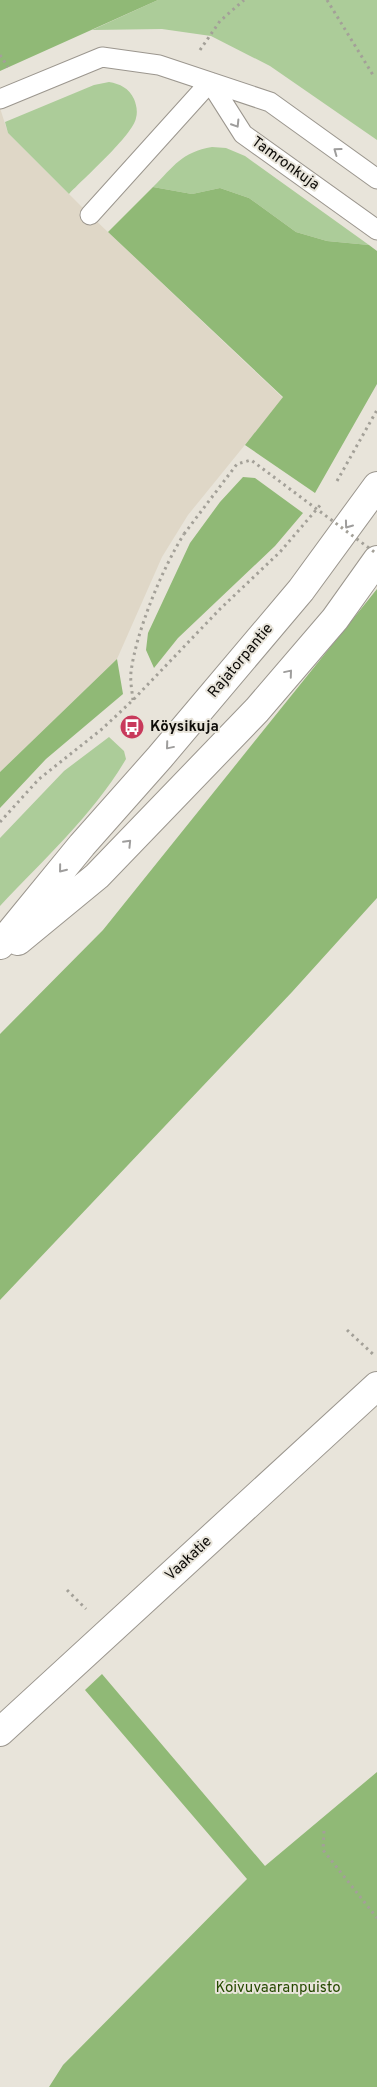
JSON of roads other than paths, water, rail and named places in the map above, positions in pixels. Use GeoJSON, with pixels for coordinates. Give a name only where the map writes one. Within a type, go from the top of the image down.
{"type":"FeatureCollection","features":[{"type":"Feature","properties":{"kind":"main road","name":"Rajatorpantie"},"geometry":{"type":"LineString","coordinates":[[0,945],[82,844],[160,757],[301,590],[377,486]]}},
{"type":"Feature","properties":{"kind":"main road"},"geometry":{"type":"LineString","coordinates":[[0,956],[97,876],[257,710],[335,619],[377,560]]}},
{"type":"Feature","properties":{"kind":"main road","name":"Vaakatie"},"geometry":{"type":"LineString","coordinates":[[0,1732],[377,1386]]}},
{"type":"Feature","properties":{"kind":"lane"},"geometry":{"type":"LineString","coordinates":[[0,99],[102,57],[159,64],[270,102],[377,179]]}},
{"type":"Feature","properties":{"kind":"lane"},"geometry":{"type":"LineString","coordinates":[[90,215],[210,82]]}},
{"type":"Feature","properties":{"kind":"lane","name":"Tamronkuja"},"geometry":{"type":"LineString","coordinates":[[210,82],[243,134],[377,230]]}},
{"type":"Feature","properties":{"kind":"place","name":"Köysikuja"},"geometry":{"type":"Point","coordinates":[132,727]}},
{"type":"Feature","properties":{"kind":"park label","name":"Koivuvaaranpuisto"},"geometry":{"type":"Point","coordinates":[278,1988]}}]}
